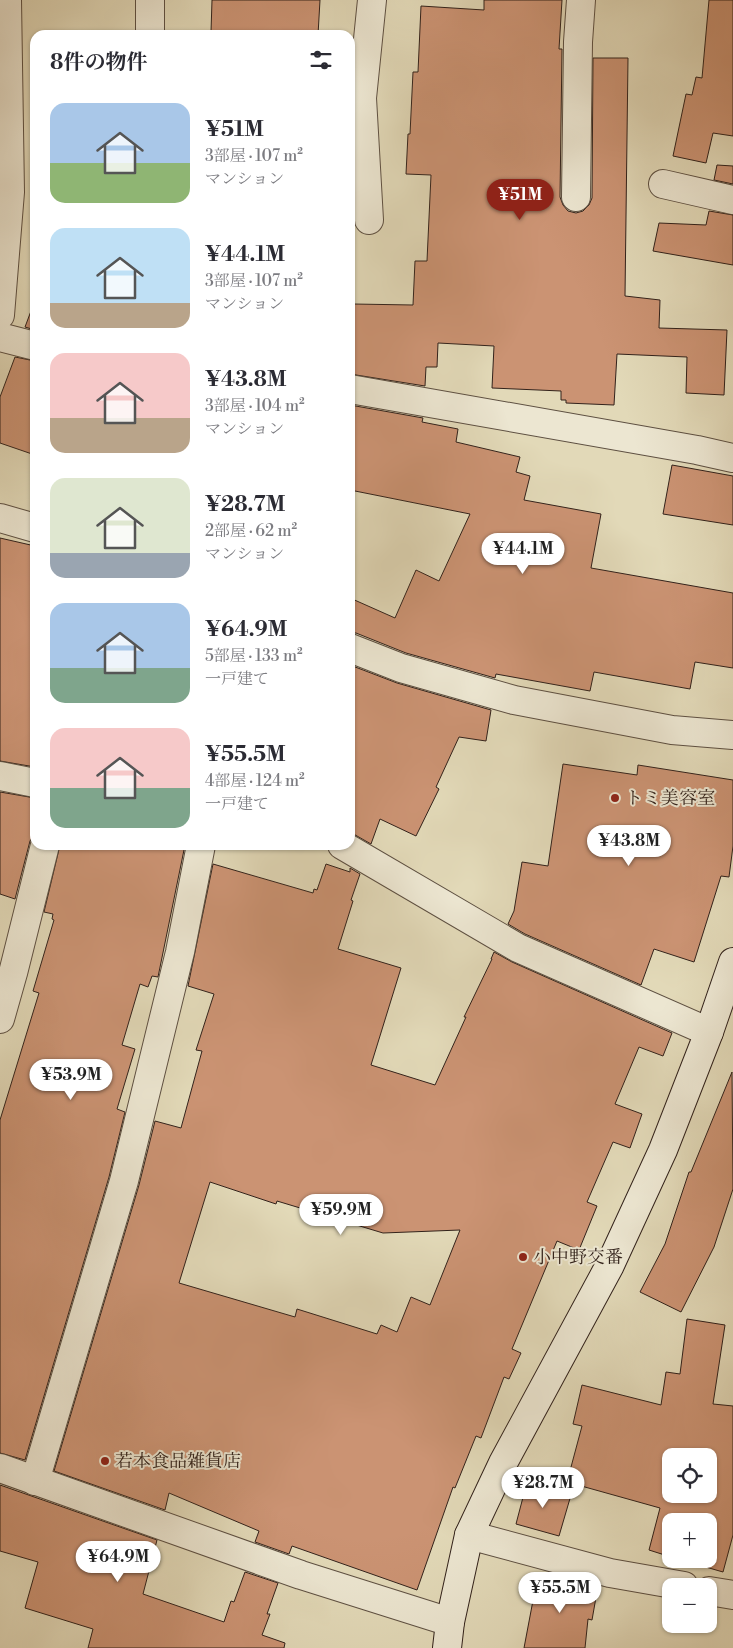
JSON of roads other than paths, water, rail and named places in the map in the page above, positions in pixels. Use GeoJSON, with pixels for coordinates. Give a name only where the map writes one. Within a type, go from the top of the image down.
{"type":"FeatureCollection","features":[{"type":"Feature","properties":{"kind":"street"},"geometry":{"type":"LineString","coordinates":[[0,315],[10,192],[7,0]]}},
{"type":"Feature","properties":{"kind":"street"},"geometry":{"type":"LineString","coordinates":[[150,0],[150,30]]}},
{"type":"Feature","properties":{"kind":"street"},"geometry":{"type":"LineString","coordinates":[[370,220],[362,98],[372,0]]}},
{"type":"Feature","properties":{"kind":"street"},"geometry":{"type":"LineString","coordinates":[[576,197],[578,42],[581,0]]}},
{"type":"Feature","properties":{"kind":"street"},"geometry":{"type":"LineString","coordinates":[[663,184],[733,200]]}},
{"type":"Feature","properties":{"kind":"street"},"geometry":{"type":"LineString","coordinates":[[0,337],[30,345]]}},
{"type":"Feature","properties":{"kind":"street"},"geometry":{"type":"LineString","coordinates":[[355,390],[733,458]]}},
{"type":"Feature","properties":{"kind":"street"},"geometry":{"type":"LineString","coordinates":[[0,518],[30,527]]}},
{"type":"Feature","properties":{"kind":"street"},"geometry":{"type":"LineString","coordinates":[[355,650],[401,668],[514,700],[672,730],[733,735]]}},
{"type":"Feature","properties":{"kind":"street"},"geometry":{"type":"LineString","coordinates":[[0,776],[30,782]]}},
{"type":"Feature","properties":{"kind":"street"},"geometry":{"type":"LineString","coordinates":[[0,1019],[7,971],[43,850]]}},
{"type":"Feature","properties":{"kind":"street"},"geometry":{"type":"LineString","coordinates":[[35,1481],[124,1181],[180,952],[200,850]]}},
{"type":"Feature","properties":{"kind":"street"},"geometry":{"type":"LineString","coordinates":[[351,850],[518,948],[710,1032]]}},
{"type":"Feature","properties":{"kind":"street"},"geometry":{"type":"LineString","coordinates":[[0,1468],[301,1575],[448,1635],[469,1535],[503,1463],[610,1265],[663,1150],[710,1032],[733,962]]}},
{"type":"Feature","properties":{"kind":"street"},"geometry":{"type":"LineString","coordinates":[[469,1535],[610,1573],[662,1582]]}},
{"type":"Feature","properties":{"kind":"street"},"geometry":{"type":"LineString","coordinates":[[717,1592],[733,1595]]}},
{"type":"Feature","properties":{"kind":"place","name":"トミ美容室"},"geometry":{"type":"Point","coordinates":[615,798]}},
{"type":"Feature","properties":{"kind":"place","name":"小中野交番"},"geometry":{"type":"Point","coordinates":[523,1257]}},
{"type":"Feature","properties":{"kind":"place","name":"若本食品雑貨店"},"geometry":{"type":"Point","coordinates":[105,1461]}}]}
